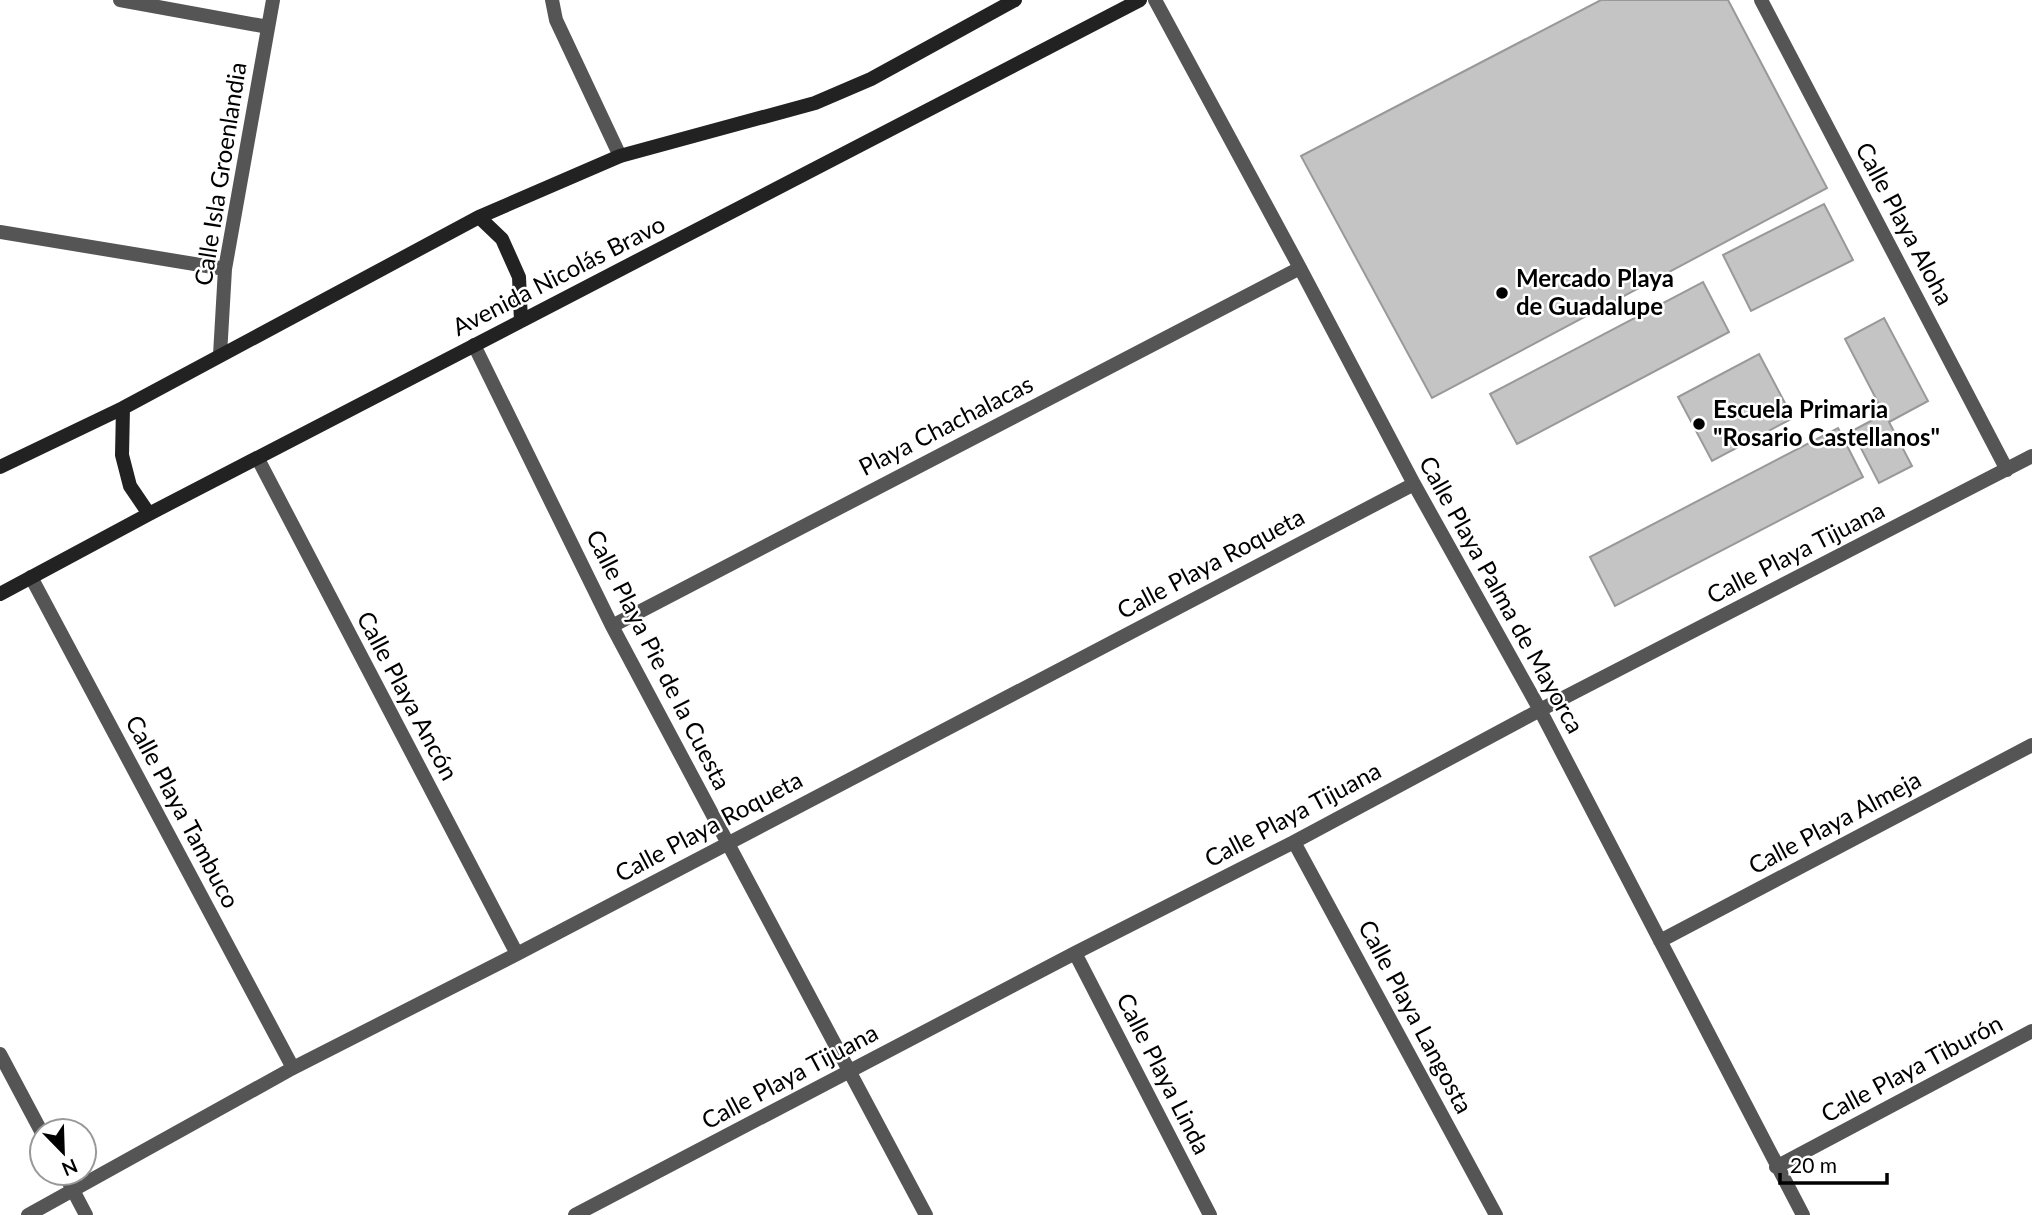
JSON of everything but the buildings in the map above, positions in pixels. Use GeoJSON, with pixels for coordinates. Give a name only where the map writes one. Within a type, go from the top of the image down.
{"type":"FeatureCollection","features":[{"type":"Feature","properties":{"kind":"street"},"geometry":{"type":"LineString","coordinates":[[120,0],[268,27]]}},
{"type":"Feature","properties":{"kind":"street","name":"Calle Isla Groenlandia"},"geometry":{"type":"LineString","coordinates":[[220,355],[225,269],[273,0]]}},
{"type":"Feature","properties":{"kind":"street"},"geometry":{"type":"LineString","coordinates":[[552,0],[556,20],[620,156]]}},
{"type":"Feature","properties":{"kind":"street"},"geometry":{"type":"LineString","coordinates":[[0,467],[123,408],[479,217],[620,156],[815,103],[870,79],[1015,0]]}},
{"type":"Feature","properties":{"kind":"street","name":"Avenida Nicolás Bravo"},"geometry":{"type":"LineString","coordinates":[[0,594],[1140,0]]}},
{"type":"Feature","properties":{"kind":"street","name":"Calle Playa Palma de Mayorca"},"geometry":{"type":"LineString","coordinates":[[1155,0],[1414,484],[1539,710],[1803,1215]]}},
{"type":"Feature","properties":{"kind":"street","name":"Calle Playa Aloha"},"geometry":{"type":"LineString","coordinates":[[1761,0],[2007,470]]}},
{"type":"Feature","properties":{"kind":"street"},"geometry":{"type":"LineString","coordinates":[[479,217],[502,239],[519,277],[522,321]]}},
{"type":"Feature","properties":{"kind":"street"},"geometry":{"type":"LineString","coordinates":[[0,232],[225,269]]}},
{"type":"Feature","properties":{"kind":"street","name":"Playa Chachalacas"},"geometry":{"type":"LineString","coordinates":[[612,626],[1300,268]]}},
{"type":"Feature","properties":{"kind":"street","name":"Calle Playa Pie de la Cuesta"},"geometry":{"type":"LineString","coordinates":[[474,345],[612,626],[926,1215]]}},
{"type":"Feature","properties":{"kind":"street"},"geometry":{"type":"LineString","coordinates":[[123,408],[122,455],[130,486],[149,514]]}},
{"type":"Feature","properties":{"kind":"street","name":"Calle Playa Tijuana"},"geometry":{"type":"LineString","coordinates":[[575,1215],[1075,953],[1294,842],[1539,710],[2032,456]]}},
{"type":"Feature","properties":{"kind":"street","name":"Calle Playa Ancón"},"geometry":{"type":"LineString","coordinates":[[258,459],[517,954]]}},
{"type":"Feature","properties":{"kind":"street","name":"Calle Playa Roqueta"},"geometry":{"type":"LineString","coordinates":[[27,1215],[293,1068],[517,954],[1414,484]]}},
{"type":"Feature","properties":{"kind":"street","name":"Calle Playa Tambuco"},"geometry":{"type":"LineString","coordinates":[[31,577],[293,1068]]}},
{"type":"Feature","properties":{"kind":"street","name":"Calle Playa Almeja"},"geometry":{"type":"LineString","coordinates":[[1660,941],[2032,745]]}},
{"type":"Feature","properties":{"kind":"street","name":"Calle Playa Langosta"},"geometry":{"type":"LineString","coordinates":[[1294,842],[1496,1215]]}},
{"type":"Feature","properties":{"kind":"street","name":"Calle Playa Linda"},"geometry":{"type":"LineString","coordinates":[[1075,953],[1210,1215]]}},
{"type":"Feature","properties":{"kind":"street","name":"Calle Playa Tiburón"},"geometry":{"type":"LineString","coordinates":[[1776,1167],[2032,1031]]}},
{"type":"Feature","properties":{"kind":"street"},"geometry":{"type":"LineString","coordinates":[[0,1054],[33,1117]]}},
{"type":"Feature","properties":{"kind":"street"},"geometry":{"type":"LineString","coordinates":[[71,1187],[86,1215]]}},
{"type":"Feature","properties":{"kind":"place","name":"Mercado Playa de Guadalupe"},"geometry":{"type":"Point","coordinates":[1502,293]}},
{"type":"Feature","properties":{"kind":"place","name":"Escuela Primaria \"Rosario Castellanos\""},"geometry":{"type":"Point","coordinates":[1699,424]}}]}
